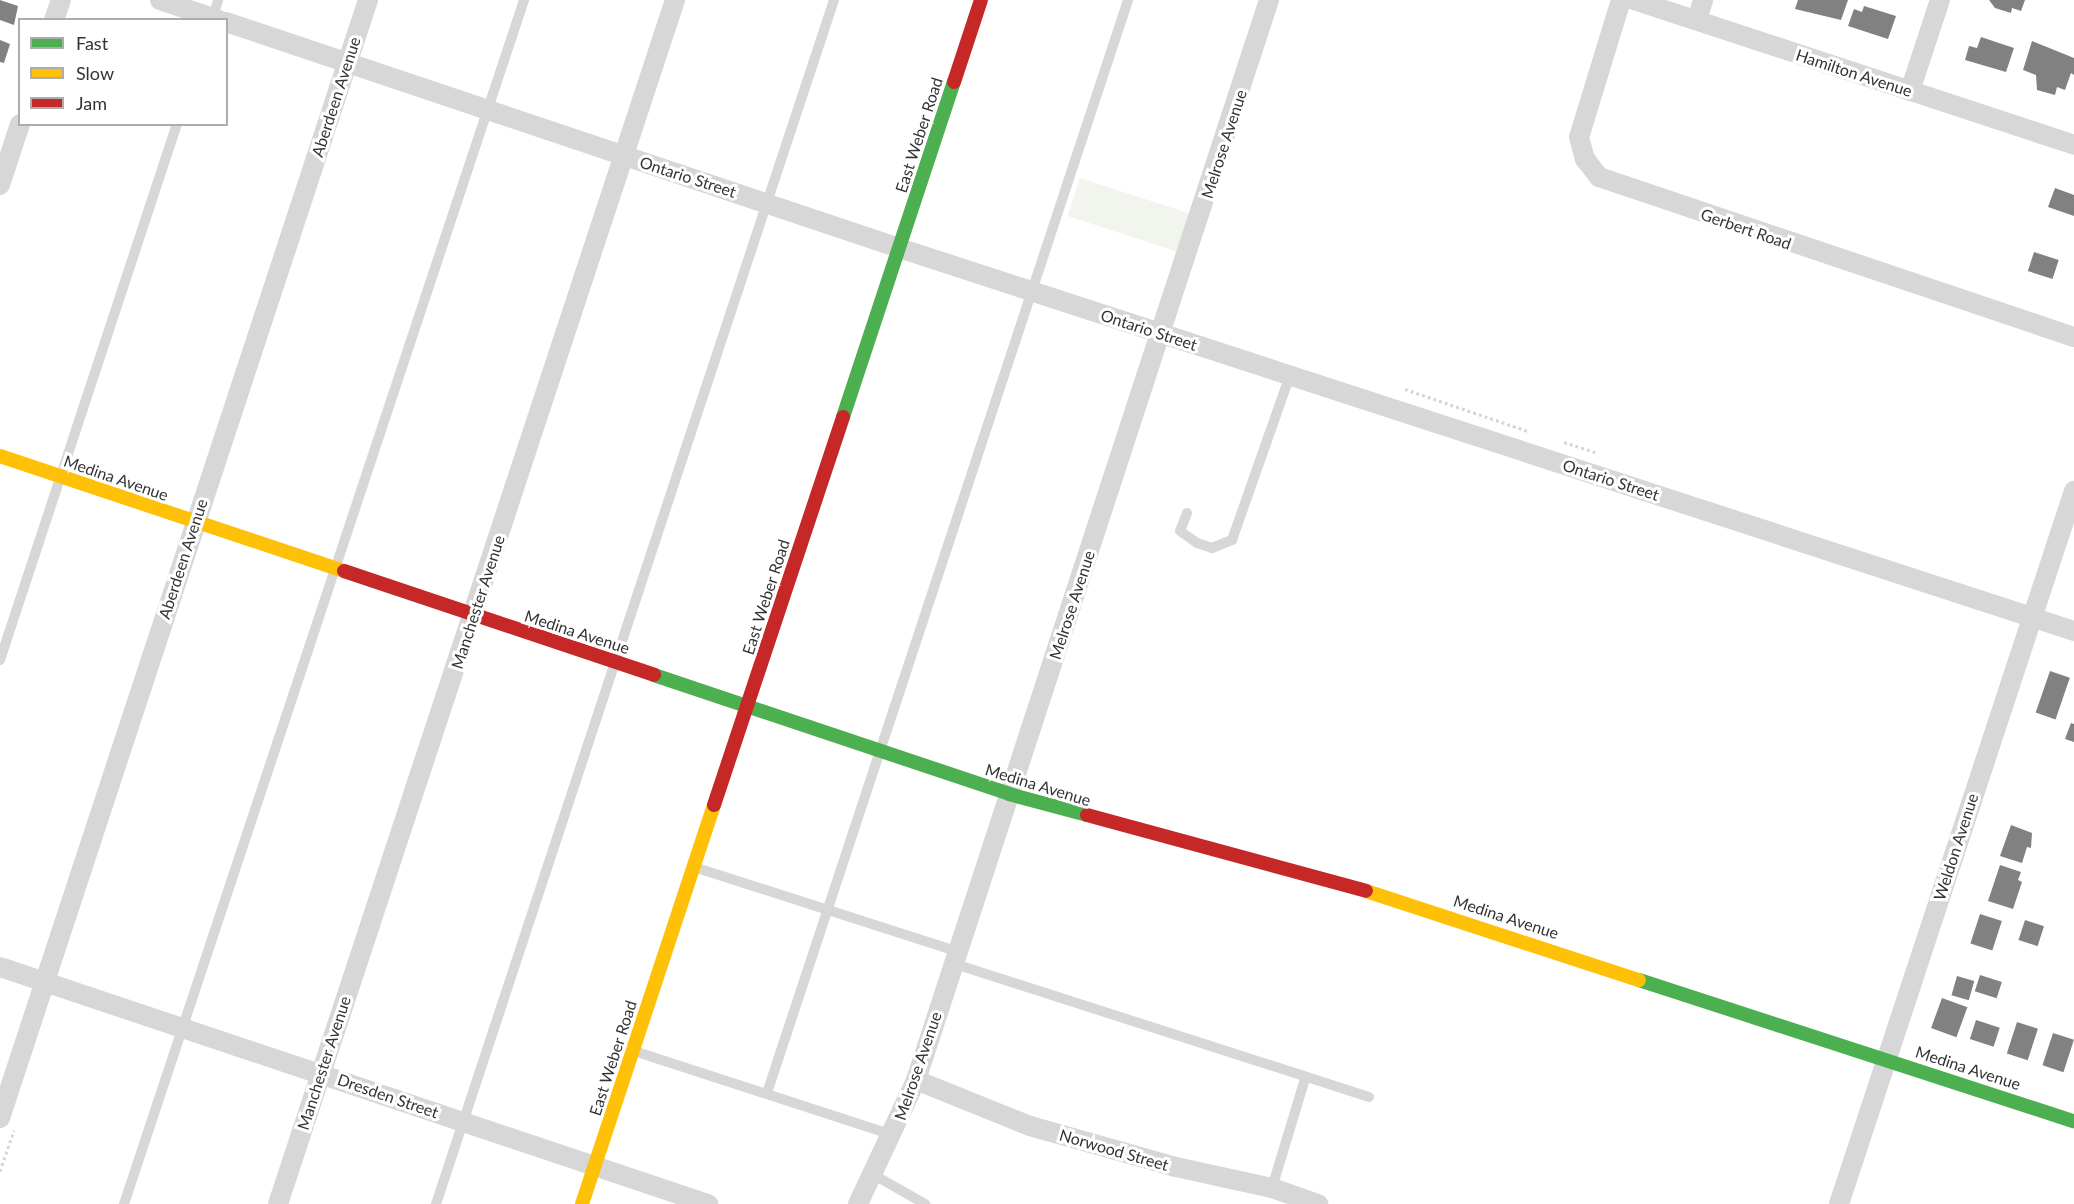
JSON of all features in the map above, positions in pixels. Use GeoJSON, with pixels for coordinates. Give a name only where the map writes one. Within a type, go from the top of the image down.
{"type":"FeatureCollection","features":[{"type":"Feature","properties":{"kind":"street"},"geometry":{"type":"LineString","coordinates":[[55,18],[61,0]]}},
{"type":"Feature","properties":{"kind":"street","name":"Ontario Street"},"geometry":{"type":"LineString","coordinates":[[160,0],[218,16]]}},
{"type":"Feature","properties":{"kind":"street","name":"Aberdeen Avenue"},"geometry":{"type":"LineString","coordinates":[[9,1119],[45,982],[368,0]]}},
{"type":"Feature","properties":{"kind":"street","name":"Manchester Avenue"},"geometry":{"type":"LineString","coordinates":[[278,1204],[675,0]]}},
{"type":"Feature","properties":{"kind":"street","name":"East Weber Road"},"geometry":{"type":"LineString","coordinates":[[582,1204],[981,0]]}},
{"type":"Feature","properties":{"kind":"street","name":"Melrose Avenue"},"geometry":{"type":"LineString","coordinates":[[858,1204],[893,1135],[916,1080],[954,957],[1269,0]]}},
{"type":"Feature","properties":{"kind":"street","name":"Gerbert Road"},"geometry":{"type":"LineString","coordinates":[[1621,0],[1579,137],[1585,159],[1599,177],[2074,337]]}},
{"type":"Feature","properties":{"kind":"street","name":"Hamilton Avenue"},"geometry":{"type":"LineString","coordinates":[[1634,0],[2074,145]]}},
{"type":"Feature","properties":{"kind":"street"},"geometry":{"type":"LineString","coordinates":[[1697,20],[1703,0]]}},
{"type":"Feature","properties":{"kind":"street"},"geometry":{"type":"LineString","coordinates":[[1910,91],[1940,0]]}},
{"type":"Feature","properties":{"kind":"street","name":"Ontario Street"},"geometry":{"type":"LineString","coordinates":[[228,20],[347,63],[899,248],[2074,631]]}},
{"type":"Feature","properties":{"kind":"street"},"geometry":{"type":"LineString","coordinates":[[0,185],[19,126]]}},
{"type":"Feature","properties":{"kind":"street","name":"Medina Avenue"},"geometry":{"type":"LineString","coordinates":[[0,456],[1009,794],[1335,881],[2074,1121]]}},
{"type":"Feature","properties":{"kind":"street","name":"Weldon Avenue"},"geometry":{"type":"LineString","coordinates":[[1839,1204],[2074,491]]}},
{"type":"Feature","properties":{"kind":"street","name":"Dresden Street"},"geometry":{"type":"LineString","coordinates":[[0,967],[708,1204]]}},
{"type":"Feature","properties":{"kind":"street","name":"Norwood Street"},"geometry":{"type":"LineString","coordinates":[[916,1080],[1030,1126],[1271,1196],[1318,1204]]}},
{"type":"Feature","properties":{"kind":"lane"},"geometry":{"type":"LineString","coordinates":[[124,1204],[524,0]]}},
{"type":"Feature","properties":{"kind":"lane"},"geometry":{"type":"LineString","coordinates":[[436,1204],[834,0]]}},
{"type":"Feature","properties":{"kind":"lane"},"geometry":{"type":"LineString","coordinates":[[767,1093],[1128,0]]}},
{"type":"Feature","properties":{"kind":"lane"},"geometry":{"type":"LineString","coordinates":[[0,660],[176,126]]}},
{"type":"Feature","properties":{"kind":"lane"},"geometry":{"type":"LineString","coordinates":[[1187,513],[1180,531],[1197,543],[1212,548],[1232,540],[1290,375]]}},
{"type":"Feature","properties":{"kind":"lane"},"geometry":{"type":"LineString","coordinates":[[694,867],[828,909],[954,957],[1305,1079],[1369,1097]]}},
{"type":"Feature","properties":{"kind":"lane"},"geometry":{"type":"LineString","coordinates":[[633,1051],[893,1135]]}},
{"type":"Feature","properties":{"kind":"lane"},"geometry":{"type":"LineString","coordinates":[[1271,1196],[1305,1079]]}},
{"type":"Feature","properties":{"kind":"lane"},"geometry":{"type":"LineString","coordinates":[[874,1175],[925,1204]]}},
{"type":"Feature","properties":{"kind":"path"},"geometry":{"type":"LineString","coordinates":[[1405,389],[1528,431]]}},
{"type":"Feature","properties":{"kind":"path"},"geometry":{"type":"LineString","coordinates":[[1564,442],[1598,453]]}},
{"type":"Feature","properties":{"kind":"path"},"geometry":{"type":"LineString","coordinates":[[0,1171],[9,1119]]}},
{"type":"Feature","properties":{"kind":"shaded area"},"geometry":{"type":"Polygon","coordinates":[[[1080,178],[1190,214],[1178,252],[1068,216],[1080,178]]]}},
{"type":"Feature","properties":{"kind":"building"},"geometry":{"type":"Polygon","coordinates":[[[0,0],[18,6],[14,25],[0,20],[0,0]]]}},
{"type":"Feature","properties":{"kind":"building"},"geometry":{"type":"Polygon","coordinates":[[[1798,0],[1848,0],[1841,20],[1795,9],[1798,0]]]}},
{"type":"Feature","properties":{"kind":"building"},"geometry":{"type":"Polygon","coordinates":[[[1989,0],[2025,0],[2021,11],[2012,8],[2011,13],[1995,8],[1989,0]]]}},
{"type":"Feature","properties":{"kind":"building"},"geometry":{"type":"Polygon","coordinates":[[[1864,6],[1896,16],[1888,39],[1848,26],[1854,9],[1862,12],[1864,6]]]}},
{"type":"Feature","properties":{"kind":"building"},"geometry":{"type":"Polygon","coordinates":[[[1981,37],[2014,48],[2006,72],[1965,60],[1969,46],[1977,48],[1981,37]]]}},
{"type":"Feature","properties":{"kind":"building"},"geometry":{"type":"Polygon","coordinates":[[[0,40],[10,44],[4,63],[0,62],[0,40]]]}},
{"type":"Feature","properties":{"kind":"building"},"geometry":{"type":"Polygon","coordinates":[[[2032,41],[2074,58],[2074,75],[2071,73],[2065,90],[2057,87],[2055,95],[2037,90],[2036,75],[2023,70],[2032,41]]]}},
{"type":"Feature","properties":{"kind":"building"},"geometry":{"type":"Polygon","coordinates":[[[2055,188],[2074,195],[2074,216],[2048,207],[2055,188]]]}},
{"type":"Feature","properties":{"kind":"building"},"geometry":{"type":"Polygon","coordinates":[[[2034,252],[2059,260],[2053,279],[2028,271],[2034,252]]]}},
{"type":"Feature","properties":{"kind":"building"},"geometry":{"type":"Polygon","coordinates":[[[2050,671],[2070,678],[2056,719],[2036,713],[2050,671]]]}},
{"type":"Feature","properties":{"kind":"building"},"geometry":{"type":"Polygon","coordinates":[[[2071,723],[2074,724],[2074,742],[2065,739],[2071,723]]]}},
{"type":"Feature","properties":{"kind":"building"},"geometry":{"type":"Polygon","coordinates":[[[2011,825],[2032,833],[2031,848],[2027,847],[2022,863],[2000,856],[2011,825]]]}},
{"type":"Feature","properties":{"kind":"building"},"geometry":{"type":"Polygon","coordinates":[[[2000,865],[2021,872],[2018,880],[2022,882],[2013,909],[1988,901],[2000,865]]]}},
{"type":"Feature","properties":{"kind":"building"},"geometry":{"type":"Polygon","coordinates":[[[1980,914],[2002,921],[1992,951],[1970,943],[1980,914]]]}},
{"type":"Feature","properties":{"kind":"building"},"geometry":{"type":"Polygon","coordinates":[[[2025,920],[2044,926],[2038,946],[2019,940],[2025,920]]]}},
{"type":"Feature","properties":{"kind":"building"},"geometry":{"type":"Polygon","coordinates":[[[1980,975],[2002,982],[1997,998],[1975,991],[1980,975]]]}},
{"type":"Feature","properties":{"kind":"building"},"geometry":{"type":"Polygon","coordinates":[[[1957,976],[1974,981],[1969,1000],[1951,995],[1957,976]]]}},
{"type":"Feature","properties":{"kind":"building"},"geometry":{"type":"Polygon","coordinates":[[[1942,998],[1967,1007],[1956,1037],[1931,1028],[1942,998]]]}},
{"type":"Feature","properties":{"kind":"building"},"geometry":{"type":"Polygon","coordinates":[[[1976,1020],[2000,1028],[1994,1047],[1970,1039],[1976,1020]]]}},
{"type":"Feature","properties":{"kind":"building"},"geometry":{"type":"Polygon","coordinates":[[[2017,1022],[2038,1029],[2028,1060],[2007,1053],[2017,1022]]]}},
{"type":"Feature","properties":{"kind":"building"},"geometry":{"type":"Polygon","coordinates":[[[2053,1033],[2074,1040],[2063,1072],[2042,1065],[2053,1033]]]}},
{"type":"Feature","properties":{"kind":"traffic: fast"},"geometry":{"type":"LineString","coordinates":[[843,417],[954,82]]}},
{"type":"Feature","properties":{"kind":"traffic: fast"},"geometry":{"type":"LineString","coordinates":[[654,675],[1009,794],[1087,815]]}},
{"type":"Feature","properties":{"kind":"traffic: fast"},"geometry":{"type":"LineString","coordinates":[[1639,980],[2074,1121]]}},
{"type":"Feature","properties":{"kind":"traffic: slow"},"geometry":{"type":"LineString","coordinates":[[0,456],[344,571]]}},
{"type":"Feature","properties":{"kind":"traffic: slow"},"geometry":{"type":"LineString","coordinates":[[582,1204],[714,805]]}},
{"type":"Feature","properties":{"kind":"traffic: slow"},"geometry":{"type":"LineString","coordinates":[[1366,891],[1639,980]]}},
{"type":"Feature","properties":{"kind":"traffic: jam"},"geometry":{"type":"LineString","coordinates":[[954,82],[981,0]]}},
{"type":"Feature","properties":{"kind":"traffic: jam"},"geometry":{"type":"LineString","coordinates":[[714,805],[843,417]]}},
{"type":"Feature","properties":{"kind":"traffic: jam"},"geometry":{"type":"LineString","coordinates":[[344,571],[654,675]]}},
{"type":"Feature","properties":{"kind":"traffic: jam"},"geometry":{"type":"LineString","coordinates":[[1087,815],[1366,891]]}}]}
